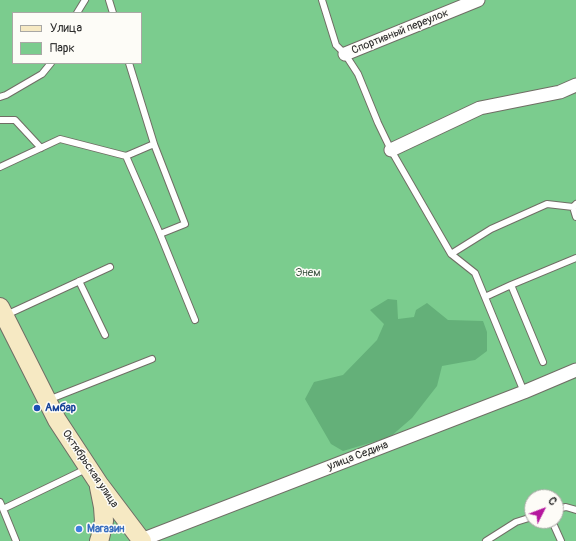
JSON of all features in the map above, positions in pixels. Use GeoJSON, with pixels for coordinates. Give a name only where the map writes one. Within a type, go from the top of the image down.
{"type":"FeatureCollection","features":[{"type":"Feature","properties":{"kind":"main road","name":"Октябрьская улица"},"geometry":{"type":"LineString","coordinates":[[2,311],[57,420],[99,484],[141,541]]}},
{"type":"Feature","properties":{"kind":"main road"},"geometry":{"type":"LineString","coordinates":[[99,484],[104,521],[99,541]]}},
{"type":"Feature","properties":{"kind":"street","name":"Спортивный переулок"},"geometry":{"type":"LineString","coordinates":[[345,54],[478,0]]}},
{"type":"Feature","properties":{"kind":"street"},"geometry":{"type":"LineString","coordinates":[[391,150],[480,108],[560,92],[576,85]]}},
{"type":"Feature","properties":{"kind":"street","name":"улица Седина"},"geometry":{"type":"LineString","coordinates":[[141,541],[524,392],[576,370]]}},
{"type":"Feature","properties":{"kind":"lane"},"geometry":{"type":"LineString","coordinates":[[78,12],[85,0]]}},
{"type":"Feature","properties":{"kind":"lane"},"geometry":{"type":"LineString","coordinates":[[108,0],[113,12]]}},
{"type":"Feature","properties":{"kind":"lane"},"geometry":{"type":"LineString","coordinates":[[322,0],[336,45],[345,54],[358,74],[391,150],[451,254],[476,273],[524,392]]}},
{"type":"Feature","properties":{"kind":"lane"},"geometry":{"type":"LineString","coordinates":[[0,97],[42,74],[50,64]]}},
{"type":"Feature","properties":{"kind":"lane"},"geometry":{"type":"LineString","coordinates":[[129,64],[154,144],[185,224],[160,234]]}},
{"type":"Feature","properties":{"kind":"lane"},"geometry":{"type":"LineString","coordinates":[[0,120],[15,120],[41,148]]}},
{"type":"Feature","properties":{"kind":"lane"},"geometry":{"type":"LineString","coordinates":[[0,167],[60,139],[126,156],[154,144]]}},
{"type":"Feature","properties":{"kind":"lane"},"geometry":{"type":"LineString","coordinates":[[126,156],[195,320]]}},
{"type":"Feature","properties":{"kind":"lane"},"geometry":{"type":"LineString","coordinates":[[451,254],[492,229],[548,204],[574,205],[576,217]]}},
{"type":"Feature","properties":{"kind":"lane"},"geometry":{"type":"LineString","coordinates":[[486,297],[576,258]]}},
{"type":"Feature","properties":{"kind":"lane"},"geometry":{"type":"LineString","coordinates":[[2,311],[79,281],[110,267]]}},
{"type":"Feature","properties":{"kind":"lane"},"geometry":{"type":"LineString","coordinates":[[79,281],[105,335]]}},
{"type":"Feature","properties":{"kind":"lane"},"geometry":{"type":"LineString","coordinates":[[511,285],[543,362]]}},
{"type":"Feature","properties":{"kind":"lane"},"geometry":{"type":"LineString","coordinates":[[47,400],[152,359]]}},
{"type":"Feature","properties":{"kind":"lane"},"geometry":{"type":"LineString","coordinates":[[3,509],[88,468]]}},
{"type":"Feature","properties":{"kind":"lane"},"geometry":{"type":"LineString","coordinates":[[0,502],[16,541]]}},
{"type":"Feature","properties":{"kind":"lane"},"geometry":{"type":"LineString","coordinates":[[564,507],[576,510]]}},
{"type":"Feature","properties":{"kind":"lane"},"geometry":{"type":"LineString","coordinates":[[487,541],[516,522],[524,519]]}},
{"type":"Feature","properties":{"kind":"lane"},"geometry":{"type":"LineString","coordinates":[[556,529],[561,541]]}},
{"type":"Feature","properties":{"kind":"green space","name":"Энем"},"geometry":{"type":"Polygon","coordinates":[[[0,0],[576,0],[576,541],[0,541],[0,0]]]}},
{"type":"Feature","properties":{"kind":"green space"},"geometry":{"type":"Polygon","coordinates":[[[388,299],[397,300],[398,319],[414,317],[416,310],[427,303],[448,320],[483,321],[487,332],[487,351],[475,360],[442,366],[437,386],[412,418],[390,437],[343,451],[331,444],[305,399],[314,382],[343,375],[377,340],[384,324],[370,310],[388,299]]]}},
{"type":"Feature","properties":{"kind":"place","name":"Амбар"},"geometry":{"type":"Point","coordinates":[37,408]}},
{"type":"Feature","properties":{"kind":"place","name":"Магазин"},"geometry":{"type":"Point","coordinates":[79,529]}}]}
